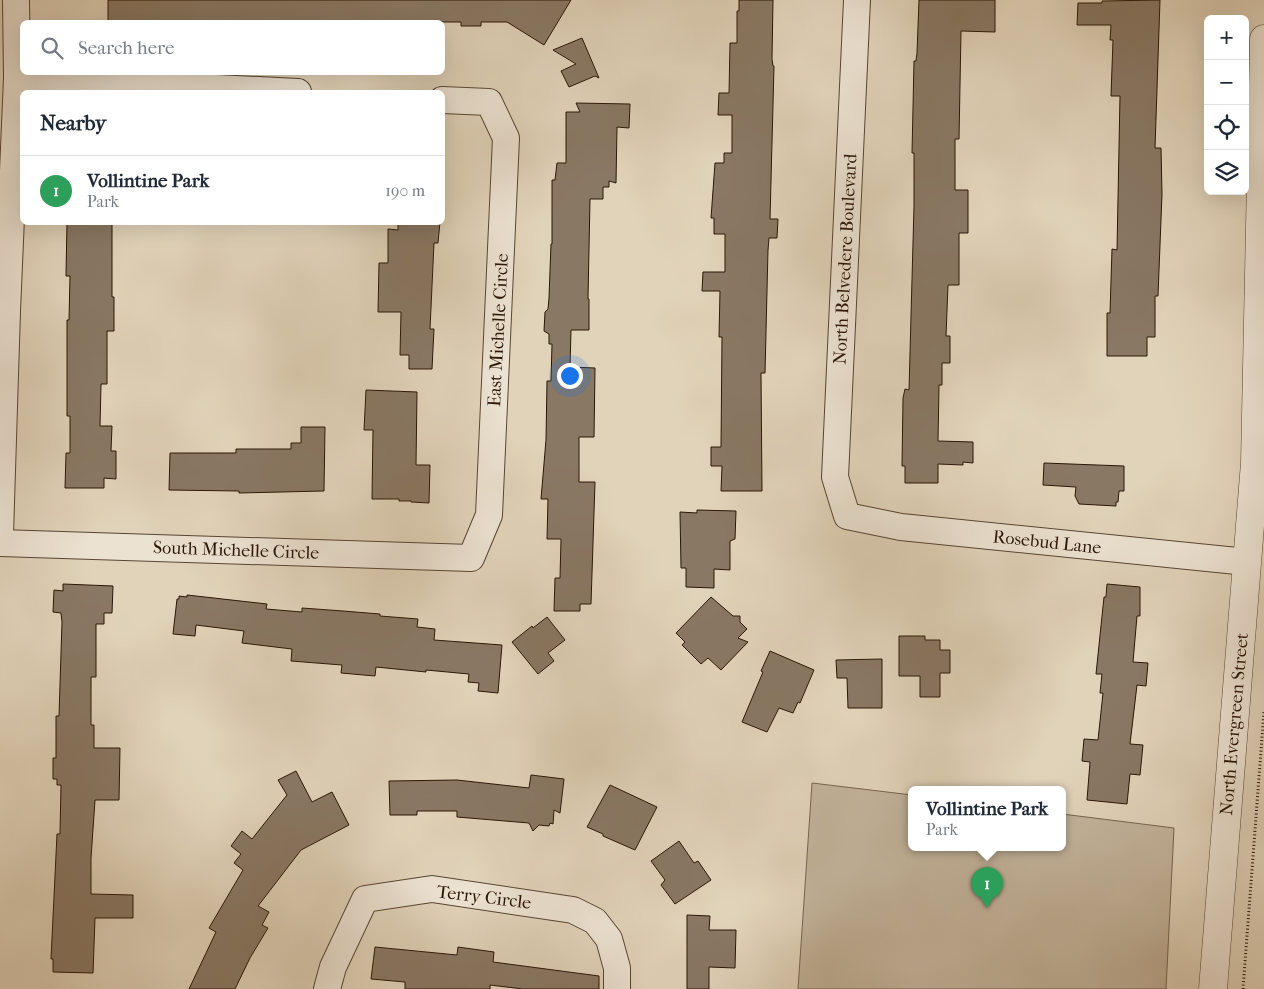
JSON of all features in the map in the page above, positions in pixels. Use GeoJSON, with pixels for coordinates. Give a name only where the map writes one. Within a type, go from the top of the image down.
{"type":"FeatureCollection","features":[{"type":"Feature","properties":{"kind":"street"},"geometry":{"type":"LineString","coordinates":[[0,535],[3,311],[17,78],[16,0]]}},
{"type":"Feature","properties":{"kind":"street","name":"North Belvedere Boulevard"},"geometry":{"type":"LineString","coordinates":[[847,516],[835,477],[857,0]]}},
{"type":"Feature","properties":{"kind":"street","name":"North Evergreen Street"},"geometry":{"type":"LineString","coordinates":[[1212,989],[1247,562],[1259,463],[1264,39]]}},
{"type":"Feature","properties":{"kind":"street"},"geometry":{"type":"LineString","coordinates":[[17,78],[258,90]]}},
{"type":"Feature","properties":{"kind":"street","name":"East Michelle Circle"},"geometry":{"type":"LineString","coordinates":[[445,100],[489,102],[506,138],[489,515],[471,558]]}},
{"type":"Feature","properties":{"kind":"street","name":"Rosebud Lane"},"geometry":{"type":"LineString","coordinates":[[847,516],[901,528],[1247,562]]}},
{"type":"Feature","properties":{"kind":"street","name":"South Michelle Circle"},"geometry":{"type":"LineString","coordinates":[[0,543],[471,558]]}},
{"type":"Feature","properties":{"kind":"street","name":"Terry Circle"},"geometry":{"type":"LineString","coordinates":[[327,989],[333,967],[365,899],[432,889],[572,910],[595,921],[609,939],[617,968],[617,989]]}},
{"type":"Feature","properties":{"kind":"path"},"geometry":{"type":"LineString","coordinates":[[1243,989],[1264,711]]}},
{"type":"Feature","properties":{"kind":"shaded area"},"geometry":{"type":"Polygon","coordinates":[[[812,783],[908,795],[908,851],[1066,851],[1066,814],[1174,828],[1166,989],[798,989],[812,783]]]}},
{"type":"Feature","properties":{"kind":"building"},"geometry":{"type":"Polygon","coordinates":[[[108,0],[571,0],[544,45],[507,22],[481,22],[481,26],[461,26],[461,22],[445,22],[445,20],[108,20],[108,0]]]}},
{"type":"Feature","properties":{"kind":"building"},"geometry":{"type":"Polygon","coordinates":[[[739,0],[773,0],[772,59],[774,66],[770,219],[778,219],[777,238],[769,238],[768,250],[765,373],[761,373],[762,491],[721,491],[722,466],[711,466],[711,447],[721,447],[722,337],[719,337],[720,291],[702,291],[703,272],[725,272],[725,234],[714,234],[714,218],[711,218],[715,163],[724,163],[724,153],[732,153],[732,115],[718,115],[719,93],[729,93],[730,43],[737,43],[739,0]]]}},
{"type":"Feature","properties":{"kind":"building"},"geometry":{"type":"Polygon","coordinates":[[[919,0],[995,0],[995,32],[961,31],[959,139],[955,139],[955,190],[968,190],[968,233],[959,233],[959,285],[948,285],[946,336],[950,336],[950,363],[942,363],[942,385],[939,385],[938,441],[973,442],[973,463],[963,462],[963,465],[938,464],[938,483],[905,483],[905,466],[902,466],[903,398],[905,389],[909,390],[914,206],[914,153],[912,153],[914,61],[916,61],[917,53],[919,0]]]}},
{"type":"Feature","properties":{"kind":"building"},"geometry":{"type":"Polygon","coordinates":[[[1160,0],[1155,148],[1161,148],[1162,194],[1158,296],[1155,296],[1155,337],[1147,337],[1147,356],[1107,356],[1107,313],[1110,313],[1112,249],[1117,250],[1120,96],[1111,96],[1113,40],[1110,40],[1111,25],[1077,25],[1078,3],[1160,0]]]}},
{"type":"Feature","properties":{"kind":"building"},"geometry":{"type":"Polygon","coordinates":[[[582,38],[599,78],[595,76],[569,87],[561,71],[576,64],[553,50],[582,38]]]}},
{"type":"Feature","properties":{"kind":"building"},"geometry":{"type":"Polygon","coordinates":[[[576,103],[630,104],[629,128],[617,127],[616,183],[609,181],[609,187],[603,187],[603,199],[590,199],[589,330],[571,330],[570,367],[595,368],[594,437],[579,437],[579,482],[595,482],[591,604],[580,604],[580,611],[554,611],[555,578],[560,578],[561,539],[547,539],[548,499],[541,499],[546,440],[547,381],[551,381],[552,344],[549,344],[549,334],[544,331],[545,312],[548,309],[552,244],[552,180],[555,180],[557,163],[566,163],[566,112],[580,112],[576,103]]]}},
{"type":"Feature","properties":{"kind":"building"},"geometry":{"type":"Polygon","coordinates":[[[67,225],[112,225],[114,331],[107,331],[107,384],[101,384],[100,426],[112,426],[111,451],[116,451],[116,479],[104,478],[104,488],[65,488],[66,453],[70,453],[70,416],[67,416],[67,320],[69,320],[70,276],[66,276],[67,225]]]}},
{"type":"Feature","properties":{"kind":"building"},"geometry":{"type":"Polygon","coordinates":[[[398,225],[440,225],[438,243],[434,243],[430,329],[434,329],[432,369],[409,369],[409,355],[400,355],[401,312],[378,312],[379,263],[388,263],[388,229],[398,230],[398,225]]]}},
{"type":"Feature","properties":{"kind":"building"},"geometry":{"type":"Polygon","coordinates":[[[366,390],[417,392],[416,465],[430,465],[429,503],[399,501],[399,499],[372,499],[373,430],[364,430],[366,390]]]}},
{"type":"Feature","properties":{"kind":"building"},"geometry":{"type":"Polygon","coordinates":[[[301,427],[325,427],[324,491],[239,493],[239,491],[169,490],[170,453],[236,453],[236,449],[291,449],[291,443],[301,443],[301,427]]]}},
{"type":"Feature","properties":{"kind":"building"},"geometry":{"type":"Polygon","coordinates":[[[1044,463],[1124,466],[1124,491],[1119,491],[1116,506],[1079,504],[1075,496],[1076,487],[1043,485],[1044,463]]]}},
{"type":"Feature","properties":{"kind":"building"},"geometry":{"type":"Polygon","coordinates":[[[697,510],[736,511],[735,539],[730,541],[730,570],[714,569],[714,588],[686,587],[686,568],[681,568],[680,512],[697,513],[697,510]]]}},
{"type":"Feature","properties":{"kind":"building"},"geometry":{"type":"Polygon","coordinates":[[[63,584],[113,586],[112,613],[104,613],[104,624],[96,624],[96,677],[91,677],[91,725],[94,725],[94,748],[120,748],[119,800],[95,800],[91,858],[91,894],[133,895],[133,918],[95,918],[93,973],[53,972],[53,959],[51,959],[57,834],[60,834],[61,785],[57,785],[57,779],[53,779],[53,758],[56,758],[56,716],[59,716],[62,622],[61,613],[53,612],[54,590],[63,591],[63,584]]]}},
{"type":"Feature","properties":{"kind":"building"},"geometry":{"type":"Polygon","coordinates":[[[1107,584],[1140,587],[1140,616],[1137,616],[1133,662],[1148,663],[1146,686],[1137,685],[1130,744],[1143,745],[1140,775],[1130,774],[1127,804],[1087,800],[1090,762],[1082,761],[1084,739],[1098,740],[1103,693],[1100,693],[1102,674],[1096,674],[1107,584]]]}},
{"type":"Feature","properties":{"kind":"building"},"geometry":{"type":"Polygon","coordinates":[[[187,595],[267,604],[266,609],[302,612],[302,608],[418,619],[417,627],[435,629],[434,640],[502,645],[498,693],[478,691],[479,683],[468,682],[469,674],[376,667],[375,676],[341,673],[342,665],[291,661],[292,649],[242,643],[244,631],[196,625],[195,636],[173,634],[177,599],[179,599],[179,596],[187,597],[187,595]]]}},
{"type":"Feature","properties":{"kind":"building"},"geometry":{"type":"Polygon","coordinates":[[[711,597],[733,616],[740,616],[740,622],[747,629],[738,638],[748,642],[721,670],[708,658],[701,664],[682,645],[685,642],[676,633],[711,597]]]}},
{"type":"Feature","properties":{"kind":"building"},"geometry":{"type":"Polygon","coordinates":[[[547,617],[565,640],[548,653],[554,661],[538,674],[512,642],[547,617]]]}},
{"type":"Feature","properties":{"kind":"building"},"geometry":{"type":"Polygon","coordinates":[[[899,636],[925,636],[925,640],[940,640],[940,650],[950,650],[950,673],[940,673],[940,697],[920,697],[920,676],[899,676],[899,636]]]}},
{"type":"Feature","properties":{"kind":"building"},"geometry":{"type":"Polygon","coordinates":[[[770,651],[814,670],[800,703],[798,702],[793,713],[779,708],[767,732],[742,722],[770,651]]]}},
{"type":"Feature","properties":{"kind":"building"},"geometry":{"type":"Polygon","coordinates":[[[882,659],[882,708],[848,708],[847,678],[837,678],[836,660],[882,659]]]}},
{"type":"Feature","properties":{"kind":"building"},"geometry":{"type":"Polygon","coordinates":[[[296,771],[312,802],[332,792],[349,825],[301,850],[258,906],[269,912],[262,925],[268,928],[250,958],[235,989],[189,989],[216,932],[209,928],[243,870],[234,863],[241,854],[231,846],[242,831],[252,839],[287,795],[278,780],[296,771]]]}},
{"type":"Feature","properties":{"kind":"building"},"geometry":{"type":"Polygon","coordinates":[[[531,775],[564,779],[560,813],[554,810],[553,824],[550,823],[549,826],[539,825],[533,831],[529,823],[457,817],[457,811],[417,811],[417,815],[390,815],[389,781],[457,780],[529,788],[531,775]]]}},
{"type":"Feature","properties":{"kind":"building"},"geometry":{"type":"Polygon","coordinates":[[[610,785],[657,807],[635,850],[587,827],[610,785]]]}},
{"type":"Feature","properties":{"kind":"building"},"geometry":{"type":"Polygon","coordinates":[[[679,841],[694,863],[698,861],[711,880],[675,904],[661,885],[665,880],[651,861],[679,841]]]}},
{"type":"Feature","properties":{"kind":"building"},"geometry":{"type":"Polygon","coordinates":[[[687,915],[710,916],[709,930],[736,930],[735,968],[709,967],[709,989],[687,989],[687,915]]]}},
{"type":"Feature","properties":{"kind":"building"},"geometry":{"type":"Polygon","coordinates":[[[375,947],[457,955],[458,947],[494,952],[493,962],[599,976],[599,989],[523,989],[490,985],[490,989],[405,989],[405,982],[371,979],[375,947]]]}},
{"type":"Feature","properties":{"kind":"place","name":"Vollintine Park"},"geometry":{"type":"Point","coordinates":[987,908]}}]}
